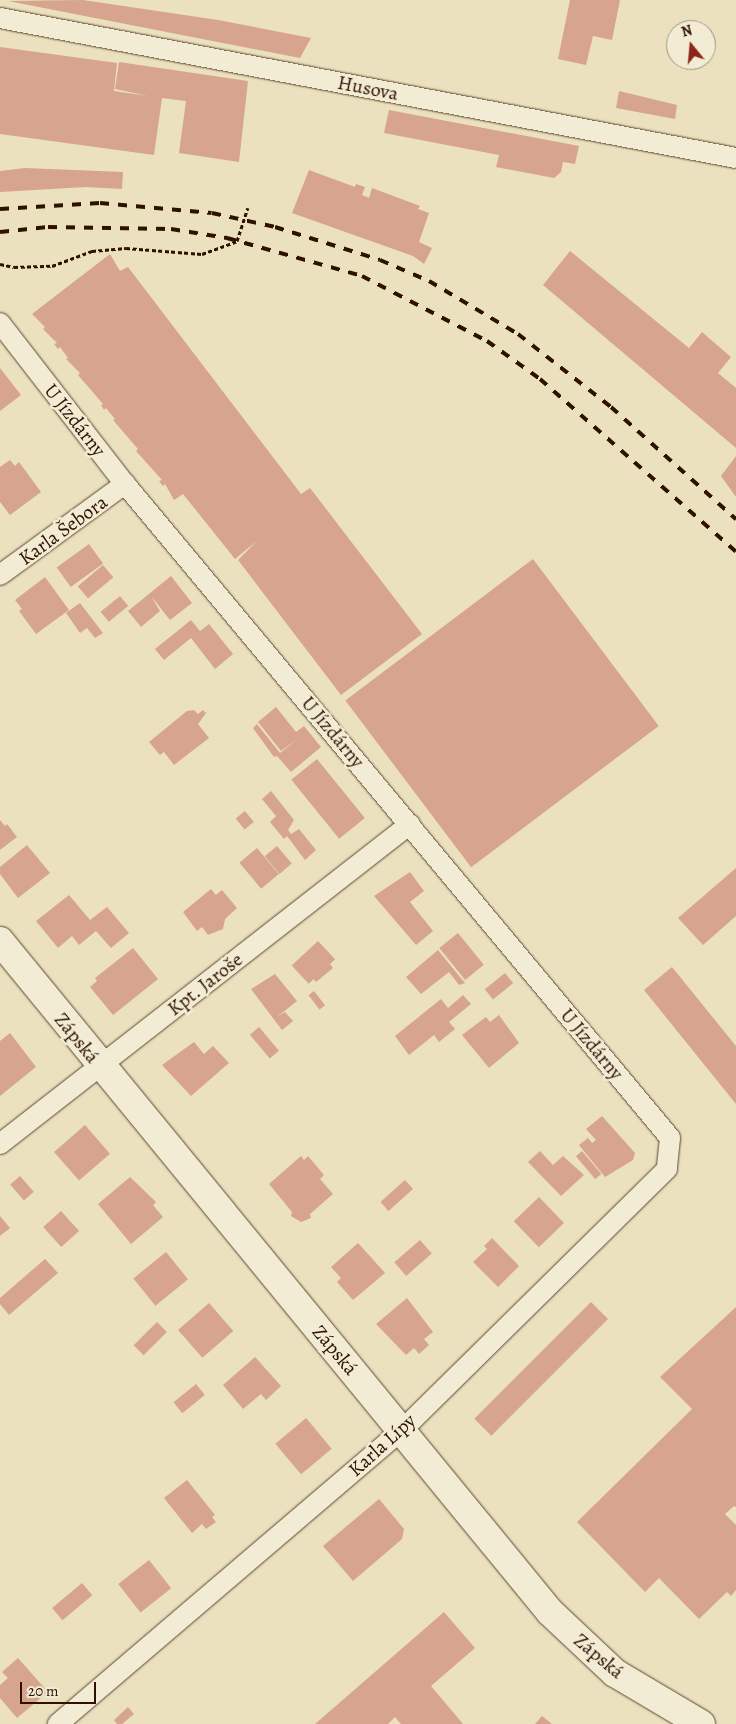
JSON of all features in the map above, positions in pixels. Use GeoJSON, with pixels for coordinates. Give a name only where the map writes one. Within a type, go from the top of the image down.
{"type":"FeatureCollection","features":[{"type":"Feature","properties":{"kind":"street","name":"Husova"},"geometry":{"type":"LineString","coordinates":[[0,18],[736,158]]}},
{"type":"Feature","properties":{"kind":"street","name":"U Jízdárny"},"geometry":{"type":"LineString","coordinates":[[0,323],[125,484],[670,1138]]}},
{"type":"Feature","properties":{"kind":"street","name":"Karla Šebora"},"geometry":{"type":"LineString","coordinates":[[0,575],[125,484]]}},
{"type":"Feature","properties":{"kind":"street","name":"Kpt. Jaroše"},"geometry":{"type":"LineString","coordinates":[[0,1144],[410,824]]}},
{"type":"Feature","properties":{"kind":"street","name":"Zápská"},"geometry":{"type":"LineString","coordinates":[[0,941],[99,1066],[402,1430],[496,1548],[581,1644],[615,1673],[701,1724]]}},
{"type":"Feature","properties":{"kind":"street","name":"Karla Lípy"},"geometry":{"type":"LineString","coordinates":[[58,1724],[402,1430],[667,1169],[670,1138]]}},
{"type":"Feature","properties":{"kind":"path"},"geometry":{"type":"LineString","coordinates":[[0,264],[14,267],[52,266],[92,251],[126,248],[202,254],[237,241],[248,208]]}},
{"type":"Feature","properties":{"kind":"building"},"geometry":{"type":"Polygon","coordinates":[[[83,0],[218,20],[311,38],[300,58],[8,1],[83,0]]]}},
{"type":"Feature","properties":{"kind":"building"},"geometry":{"type":"Polygon","coordinates":[[[570,0],[620,0],[612,40],[593,36],[586,65],[558,59],[570,0]]]}},
{"type":"Feature","properties":{"kind":"building"},"geometry":{"type":"Polygon","coordinates":[[[0,47],[117,63],[114,91],[148,96],[115,89],[119,62],[248,81],[239,162],[179,153],[186,101],[162,98],[154,155],[0,134],[0,47]]]}},
{"type":"Feature","properties":{"kind":"building"},"geometry":{"type":"Polygon","coordinates":[[[619,91],[677,105],[675,119],[616,108],[619,91]]]}},
{"type":"Feature","properties":{"kind":"building"},"geometry":{"type":"Polygon","coordinates":[[[389,110],[579,146],[575,164],[563,162],[561,172],[554,178],[496,167],[499,155],[384,133],[389,110]]]}},
{"type":"Feature","properties":{"kind":"building"},"geometry":{"type":"Polygon","coordinates":[[[25,168],[123,172],[122,189],[86,187],[0,192],[0,171],[25,168]]]}},
{"type":"Feature","properties":{"kind":"building"},"geometry":{"type":"Polygon","coordinates":[[[309,170],[355,187],[356,184],[365,187],[362,195],[369,198],[372,188],[420,206],[418,209],[429,213],[419,242],[432,248],[424,264],[413,256],[292,213],[309,170]]]}},
{"type":"Feature","properties":{"kind":"building"},"geometry":{"type":"Polygon","coordinates":[[[570,251],[689,348],[702,332],[731,357],[718,373],[736,388],[736,448],[543,285],[570,251]]]}},
{"type":"Feature","properties":{"kind":"building"},"geometry":{"type":"Polygon","coordinates":[[[110,254],[120,271],[128,267],[301,494],[310,488],[422,634],[341,695],[238,560],[257,541],[235,559],[183,494],[174,500],[165,484],[163,486],[159,481],[162,480],[136,451],[138,449],[113,420],[115,419],[106,408],[104,410],[101,405],[103,404],[78,375],[80,373],[66,359],[68,358],[60,347],[58,349],[54,344],[57,343],[43,329],[45,327],[32,314],[110,254]]]}},
{"type":"Feature","properties":{"kind":"building"},"geometry":{"type":"Polygon","coordinates":[[[0,368],[21,395],[0,411],[0,368]]]}},
{"type":"Feature","properties":{"kind":"building"},"geometry":{"type":"Polygon","coordinates":[[[736,456],[736,497],[721,476],[736,456]]]}},
{"type":"Feature","properties":{"kind":"building"},"geometry":{"type":"Polygon","coordinates":[[[10,460],[15,466],[19,462],[41,492],[10,515],[0,502],[0,467],[10,460]]]}},
{"type":"Feature","properties":{"kind":"building"},"geometry":{"type":"Polygon","coordinates":[[[89,544],[103,563],[71,587],[57,568],[89,544]]]}},
{"type":"Feature","properties":{"kind":"building"},"geometry":{"type":"Polygon","coordinates":[[[533,559],[659,726],[471,867],[345,700],[533,559]]]}},
{"type":"Feature","properties":{"kind":"building"},"geometry":{"type":"Polygon","coordinates":[[[103,565],[113,577],[88,598],[78,586],[103,565]]]}},
{"type":"Feature","properties":{"kind":"building"},"geometry":{"type":"Polygon","coordinates":[[[171,576],[192,603],[170,620],[151,596],[160,611],[141,627],[128,611],[171,576]]]}},
{"type":"Feature","properties":{"kind":"building"},"geometry":{"type":"Polygon","coordinates":[[[45,577],[69,610],[36,634],[19,611],[22,609],[15,600],[45,577]]]}},
{"type":"Feature","properties":{"kind":"building"},"geometry":{"type":"Polygon","coordinates":[[[120,596],[128,606],[109,622],[101,612],[120,596]]]}},
{"type":"Feature","properties":{"kind":"building"},"geometry":{"type":"Polygon","coordinates":[[[80,603],[103,633],[95,638],[87,628],[80,633],[66,613],[80,603]]]}},
{"type":"Feature","properties":{"kind":"building"},"geometry":{"type":"Polygon","coordinates":[[[191,620],[200,631],[209,624],[233,654],[215,669],[191,638],[164,660],[155,649],[191,620]]]}},
{"type":"Feature","properties":{"kind":"building"},"geometry":{"type":"Polygon","coordinates":[[[276,707],[296,732],[304,726],[321,747],[291,772],[277,756],[274,757],[253,728],[257,724],[280,753],[299,738],[281,751],[258,722],[276,707]]]}},
{"type":"Feature","properties":{"kind":"building"},"geometry":{"type":"Polygon","coordinates":[[[194,710],[198,714],[203,710],[206,713],[198,724],[209,738],[174,765],[164,752],[160,755],[149,742],[187,711],[194,710]]]}},
{"type":"Feature","properties":{"kind":"building"},"geometry":{"type":"Polygon","coordinates":[[[317,759],[365,818],[339,839],[291,780],[317,759]]]}},
{"type":"Feature","properties":{"kind":"building"},"geometry":{"type":"Polygon","coordinates":[[[271,791],[294,820],[288,830],[291,834],[299,829],[316,850],[305,860],[287,836],[284,839],[270,822],[276,816],[262,799],[271,791]]]}},
{"type":"Feature","properties":{"kind":"building"},"geometry":{"type":"Polygon","coordinates":[[[245,811],[254,822],[244,829],[236,819],[245,811]]]}},
{"type":"Feature","properties":{"kind":"building"},"geometry":{"type":"Polygon","coordinates":[[[0,820],[5,826],[7,824],[17,837],[0,850],[0,820]]]}},
{"type":"Feature","properties":{"kind":"building"},"geometry":{"type":"Polygon","coordinates":[[[27,845],[50,873],[18,898],[0,874],[0,867],[27,845]]]}},
{"type":"Feature","properties":{"kind":"building"},"geometry":{"type":"Polygon","coordinates":[[[277,846],[292,864],[280,874],[265,856],[277,846]]]}},
{"type":"Feature","properties":{"kind":"building"},"geometry":{"type":"Polygon","coordinates":[[[257,848],[279,874],[261,889],[239,863],[257,848]]]}},
{"type":"Feature","properties":{"kind":"building"},"geometry":{"type":"Polygon","coordinates":[[[736,868],[736,916],[703,945],[678,918],[736,868]]]}},
{"type":"Feature","properties":{"kind":"building"},"geometry":{"type":"Polygon","coordinates":[[[410,872],[424,891],[410,902],[433,931],[416,945],[374,896],[410,872]]]}},
{"type":"Feature","properties":{"kind":"building"},"geometry":{"type":"Polygon","coordinates":[[[211,889],[216,895],[222,890],[237,908],[225,919],[223,929],[208,935],[202,927],[197,931],[183,912],[211,889]]]}},
{"type":"Feature","properties":{"kind":"building"},"geometry":{"type":"Polygon","coordinates":[[[69,895],[90,920],[107,907],[129,933],[111,948],[96,931],[79,945],[72,936],[58,948],[36,921],[69,895]]]}},
{"type":"Feature","properties":{"kind":"building"},"geometry":{"type":"Polygon","coordinates":[[[458,933],[484,965],[465,980],[439,948],[458,933]]]}},
{"type":"Feature","properties":{"kind":"building"},"geometry":{"type":"Polygon","coordinates":[[[318,941],[335,959],[309,984],[292,966],[318,941]]]}},
{"type":"Feature","properties":{"kind":"building"},"geometry":{"type":"Polygon","coordinates":[[[133,948],[158,979],[113,1015],[90,987],[97,981],[95,978],[133,948]]]}},
{"type":"Feature","properties":{"kind":"building"},"geometry":{"type":"Polygon","coordinates":[[[438,950],[465,983],[459,985],[449,972],[421,994],[406,977],[438,950]]]}},
{"type":"Feature","properties":{"kind":"building"},"geometry":{"type":"Polygon","coordinates":[[[330,964],[333,968],[316,982],[312,977],[330,964]]]}},
{"type":"Feature","properties":{"kind":"building"},"geometry":{"type":"Polygon","coordinates":[[[672,967],[736,1046],[736,1104],[644,990],[672,967]]]}},
{"type":"Feature","properties":{"kind":"building"},"geometry":{"type":"Polygon","coordinates":[[[505,973],[513,983],[493,999],[485,989],[505,973]]]}},
{"type":"Feature","properties":{"kind":"building"},"geometry":{"type":"Polygon","coordinates":[[[275,974],[297,1001],[277,1017],[285,1012],[293,1021],[282,1030],[251,989],[275,974]]]}},
{"type":"Feature","properties":{"kind":"building"},"geometry":{"type":"Polygon","coordinates":[[[314,991],[325,1005],[320,1009],[308,995],[314,991]]]}},
{"type":"Feature","properties":{"kind":"building"},"geometry":{"type":"Polygon","coordinates":[[[463,995],[471,1004],[449,1022],[455,1029],[439,1042],[434,1035],[409,1055],[395,1036],[441,999],[448,1008],[463,995]]]}},
{"type":"Feature","properties":{"kind":"building"},"geometry":{"type":"Polygon","coordinates":[[[499,1015],[519,1043],[489,1068],[462,1035],[486,1017],[490,1022],[499,1015]]]}},
{"type":"Feature","properties":{"kind":"building"},"geometry":{"type":"Polygon","coordinates":[[[259,1027],[279,1051],[270,1058],[250,1035],[259,1027]]]}},
{"type":"Feature","properties":{"kind":"building"},"geometry":{"type":"Polygon","coordinates":[[[10,1033],[36,1067],[0,1096],[0,1041],[10,1033]]]}},
{"type":"Feature","properties":{"kind":"building"},"geometry":{"type":"Polygon","coordinates":[[[194,1042],[204,1054],[213,1046],[229,1063],[191,1096],[162,1065],[194,1042]]]}},
{"type":"Feature","properties":{"kind":"building"},"geometry":{"type":"Polygon","coordinates":[[[602,1116],[635,1153],[633,1160],[605,1177],[579,1145],[588,1138],[592,1143],[596,1140],[586,1129],[602,1116]]]}},
{"type":"Feature","properties":{"kind":"building"},"geometry":{"type":"Polygon","coordinates":[[[85,1125],[110,1154],[79,1181],[54,1152],[85,1125]]]}},
{"type":"Feature","properties":{"kind":"building"},"geometry":{"type":"Polygon","coordinates":[[[540,1151],[553,1165],[563,1156],[584,1175],[561,1196],[528,1162],[540,1151]]]}},
{"type":"Feature","properties":{"kind":"building"},"geometry":{"type":"Polygon","coordinates":[[[582,1151],[601,1174],[595,1179],[576,1156],[582,1151]]]}},
{"type":"Feature","properties":{"kind":"building"},"geometry":{"type":"Polygon","coordinates":[[[301,1156],[304,1160],[308,1156],[324,1175],[320,1179],[333,1194],[310,1214],[311,1218],[301,1222],[291,1216],[292,1212],[269,1184],[301,1156]]]}},
{"type":"Feature","properties":{"kind":"building"},"geometry":{"type":"Polygon","coordinates":[[[20,1176],[34,1192],[24,1200],[10,1185],[20,1176]]]}},
{"type":"Feature","properties":{"kind":"building"},"geometry":{"type":"Polygon","coordinates":[[[130,1177],[156,1202],[153,1205],[163,1217],[131,1244],[98,1204],[130,1177]]]}},
{"type":"Feature","properties":{"kind":"building"},"geometry":{"type":"Polygon","coordinates":[[[405,1180],[413,1189],[389,1211],[380,1202],[405,1180]]]}},
{"type":"Feature","properties":{"kind":"building"},"geometry":{"type":"Polygon","coordinates":[[[539,1197],[564,1223],[539,1247],[514,1221],[539,1197]]]}},
{"type":"Feature","properties":{"kind":"building"},"geometry":{"type":"Polygon","coordinates":[[[61,1211],[79,1231],[61,1247],[43,1227],[61,1211]]]}},
{"type":"Feature","properties":{"kind":"building"},"geometry":{"type":"Polygon","coordinates":[[[0,1216],[10,1228],[0,1236],[0,1216]]]}},
{"type":"Feature","properties":{"kind":"building"},"geometry":{"type":"Polygon","coordinates":[[[492,1238],[519,1266],[498,1287],[473,1262],[487,1249],[484,1246],[492,1238]]]}},
{"type":"Feature","properties":{"kind":"building"},"geometry":{"type":"Polygon","coordinates":[[[420,1240],[432,1254],[406,1276],[394,1262],[420,1240]]]}},
{"type":"Feature","properties":{"kind":"building"},"geometry":{"type":"Polygon","coordinates":[[[358,1243],[385,1273],[353,1300],[337,1282],[341,1278],[331,1267],[358,1243]]]}},
{"type":"Feature","properties":{"kind":"building"},"geometry":{"type":"Polygon","coordinates":[[[166,1252],[188,1279],[155,1306],[133,1278],[166,1252]]]}},
{"type":"Feature","properties":{"kind":"building"},"geometry":{"type":"Polygon","coordinates":[[[45,1259],[58,1273],[9,1315],[0,1304],[0,1298],[45,1259]]]}},
{"type":"Feature","properties":{"kind":"building"},"geometry":{"type":"Polygon","coordinates":[[[407,1298],[433,1332],[424,1339],[429,1345],[419,1354],[414,1348],[406,1355],[376,1324],[407,1298]]]}},
{"type":"Feature","properties":{"kind":"building"},"geometry":{"type":"Polygon","coordinates":[[[591,1302],[608,1319],[491,1436],[474,1419],[591,1302]]]}},
{"type":"Feature","properties":{"kind":"building"},"geometry":{"type":"Polygon","coordinates":[[[209,1303],[233,1331],[202,1358],[178,1330],[209,1303]]]}},
{"type":"Feature","properties":{"kind":"building"},"geometry":{"type":"Polygon","coordinates":[[[736,1307],[736,1507],[734,1506],[725,1514],[736,1525],[736,1590],[731,1596],[727,1592],[699,1619],[659,1578],[645,1592],[577,1522],[692,1409],[660,1377],[736,1307]]]}},
{"type":"Feature","properties":{"kind":"building"},"geometry":{"type":"Polygon","coordinates":[[[157,1322],[167,1332],[144,1355],[134,1345],[157,1322]]]}},
{"type":"Feature","properties":{"kind":"building"},"geometry":{"type":"Polygon","coordinates":[[[255,1357],[281,1386],[266,1400],[261,1394],[243,1409],[223,1385],[255,1357]]]}},
{"type":"Feature","properties":{"kind":"building"},"geometry":{"type":"Polygon","coordinates":[[[196,1384],[205,1395],[182,1413],[173,1402],[196,1384]]]}},
{"type":"Feature","properties":{"kind":"building"},"geometry":{"type":"Polygon","coordinates":[[[306,1418],[332,1449],[301,1474],[275,1444],[306,1418]]]}},
{"type":"Feature","properties":{"kind":"building"},"geometry":{"type":"Polygon","coordinates":[[[187,1480],[215,1515],[212,1517],[216,1522],[206,1529],[202,1524],[192,1533],[164,1498],[187,1480]]]}},
{"type":"Feature","properties":{"kind":"building"},"geometry":{"type":"Polygon","coordinates":[[[379,1499],[404,1529],[402,1539],[353,1581],[323,1546],[379,1499]]]}},
{"type":"Feature","properties":{"kind":"building"},"geometry":{"type":"Polygon","coordinates":[[[149,1560],[171,1588],[140,1612],[118,1584],[149,1560]]]}},
{"type":"Feature","properties":{"kind":"building"},"geometry":{"type":"Polygon","coordinates":[[[82,1583],[92,1595],[62,1620],[52,1608],[82,1583]]]}},
{"type":"Feature","properties":{"kind":"building"},"geometry":{"type":"Polygon","coordinates":[[[444,1612],[475,1648],[431,1686],[463,1724],[401,1724],[395,1717],[388,1724],[315,1724],[444,1612]]]}},
{"type":"Feature","properties":{"kind":"building"},"geometry":{"type":"Polygon","coordinates":[[[18,1658],[48,1692],[17,1718],[0,1698],[0,1685],[8,1678],[2,1672],[18,1658]]]}},
{"type":"Feature","properties":{"kind":"building"},"geometry":{"type":"Polygon","coordinates":[[[128,1707],[134,1714],[122,1724],[117,1724],[114,1720],[128,1707]]]}},
{"type":"Feature","properties":{"kind":"building"},"geometry":{"type":"Polygon","coordinates":[[[542,1716],[552,1724],[535,1724],[542,1716]]]}},
{"type":"Feature","properties":{"kind":"railway"},"geometry":{"type":"LineString","coordinates":[[0,209],[100,203],[212,213],[275,227],[380,260],[429,281],[518,334],[611,407],[736,519]]}},
{"type":"Feature","properties":{"kind":"railway"},"geometry":{"type":"LineString","coordinates":[[0,232],[48,227],[171,229],[227,238],[362,276],[487,341],[540,379],[736,552]]}}]}
